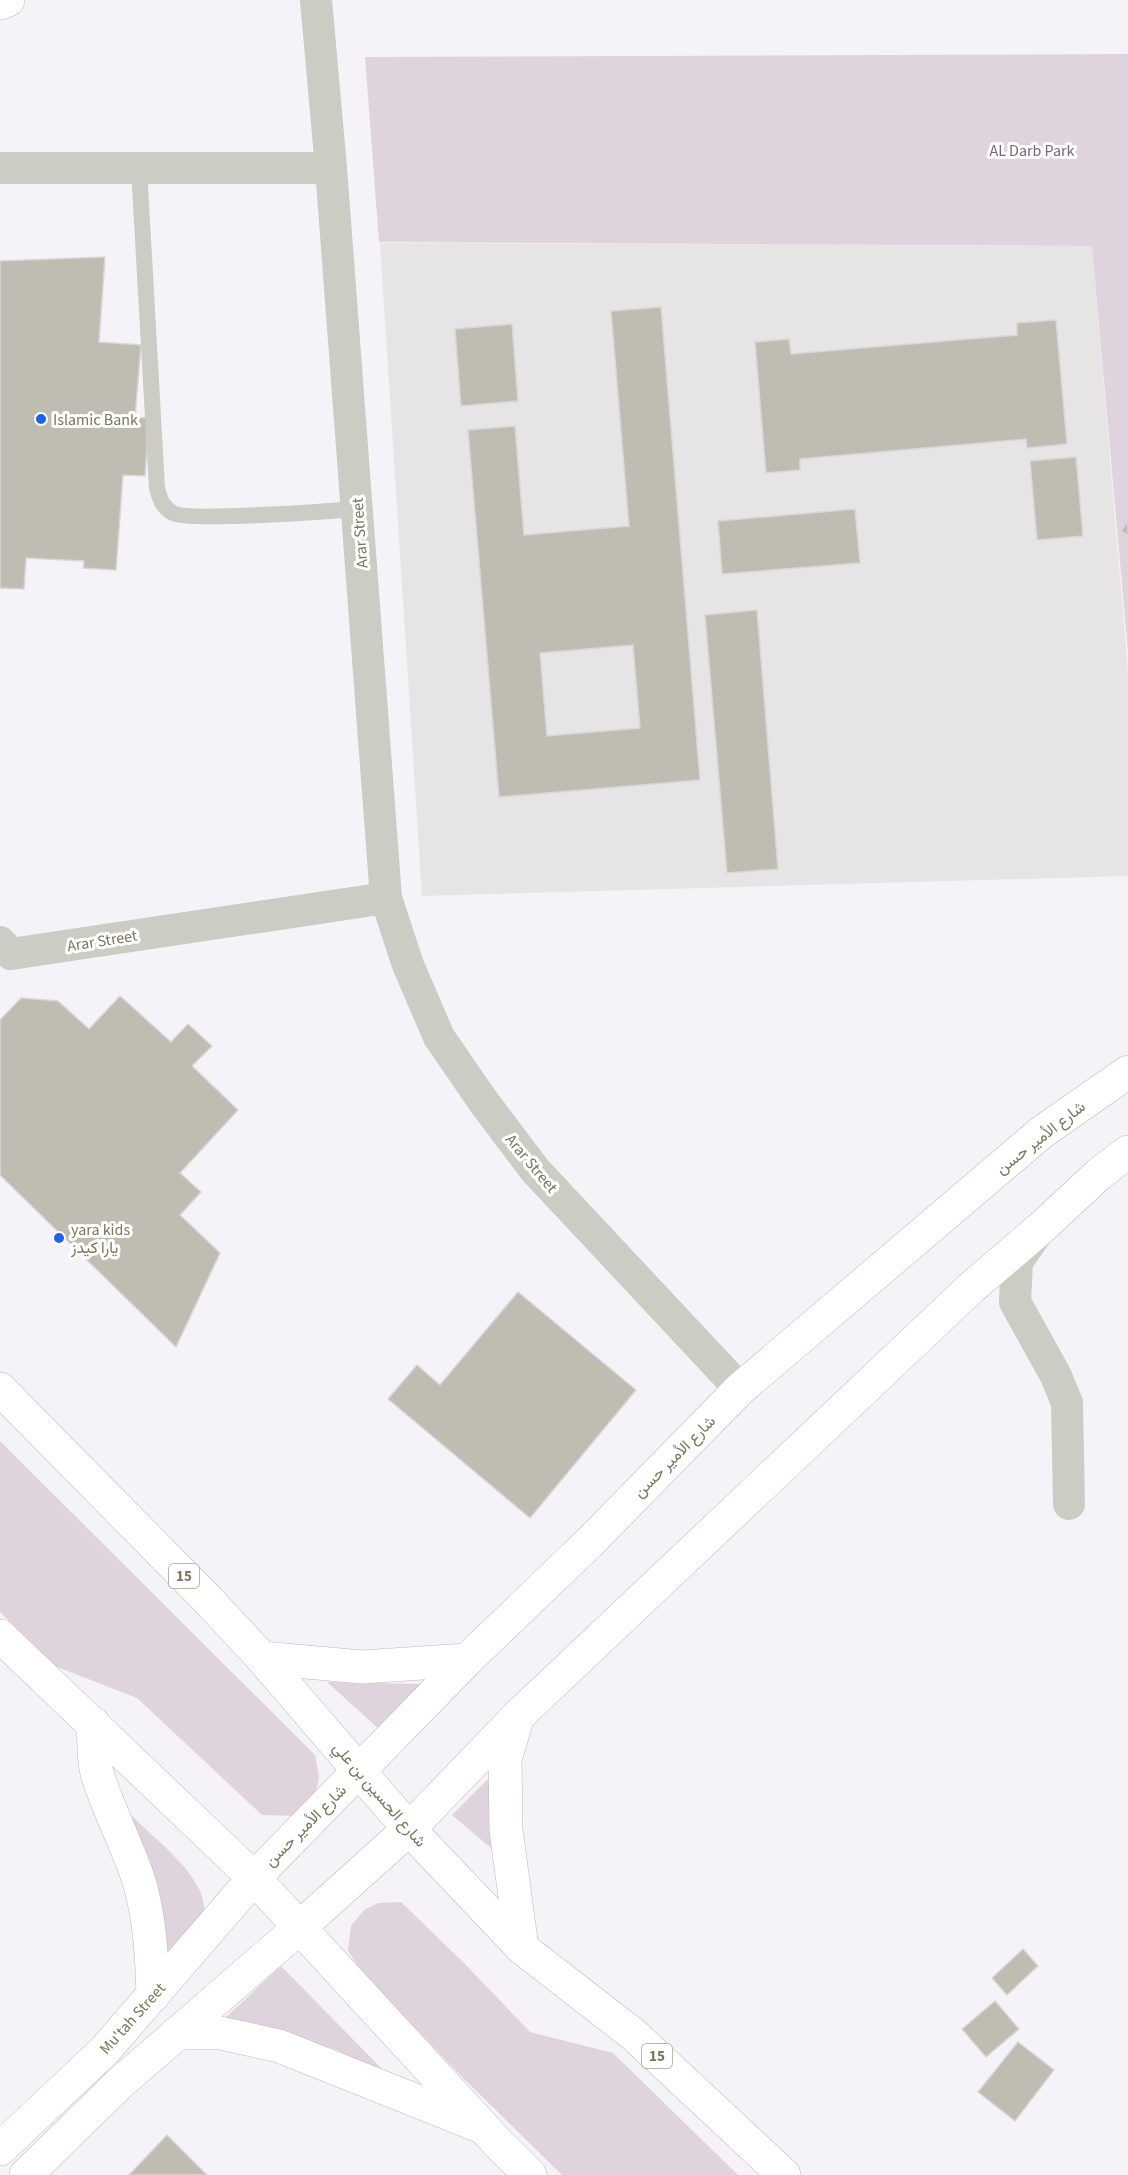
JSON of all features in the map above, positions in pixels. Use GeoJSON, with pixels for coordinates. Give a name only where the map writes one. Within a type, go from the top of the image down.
{"type":"FeatureCollection","features":[{"type":"Feature","properties":{"kind":"main road"},"geometry":{"type":"LineString","coordinates":[[0,3],[8,0]]}},
{"type":"Feature","properties":{"kind":"main road","name":"شارع الأمير حسن"},"geometry":{"type":"LineString","coordinates":[[254,1878],[466,1660],[589,1543],[740,1389],[1042,1132],[1128,1072]]}},
{"type":"Feature","properties":{"kind":"main road"},"geometry":{"type":"LineString","coordinates":[[26,2175],[119,2084],[409,1829],[518,1716],[972,1287],[1099,1174],[1128,1152]]}},
{"type":"Feature","properties":{"kind":"main road","name":"شارع الحسين بن علي"},"geometry":{"type":"LineString","coordinates":[[0,1389],[210,1602],[262,1658],[409,1829],[522,1948],[634,2035],[784,2175]]}},
{"type":"Feature","properties":{"kind":"main road"},"geometry":{"type":"LineString","coordinates":[[0,1636],[93,1722],[254,1878],[530,2175]]}},
{"type":"Feature","properties":{"kind":"main road"},"geometry":{"type":"LineString","coordinates":[[262,1658],[362,1666],[466,1660]]}},
{"type":"Feature","properties":{"kind":"main road"},"geometry":{"type":"LineString","coordinates":[[518,1716],[505,1760],[506,1830],[522,1948]]}},
{"type":"Feature","properties":{"kind":"main road"},"geometry":{"type":"LineString","coordinates":[[93,1722],[96,1771],[129,1853],[145,1908],[151,1953],[153,1996]]}},
{"type":"Feature","properties":{"kind":"main road","name":"Mu'tah Street"},"geometry":{"type":"LineString","coordinates":[[0,2149],[105,2050],[254,1878]]}},
{"type":"Feature","properties":{"kind":"main road"},"geometry":{"type":"LineString","coordinates":[[177,2033],[220,2033],[279,2046],[484,2127]]}},
{"type":"Feature","properties":{"kind":"street","name":"Arar Street"},"geometry":{"type":"LineString","coordinates":[[316,0],[331,168],[386,897],[408,965],[439,1037],[483,1101],[535,1170],[740,1389]]}},
{"type":"Feature","properties":{"kind":"street"},"geometry":{"type":"LineString","coordinates":[[0,168],[331,168]]}},
{"type":"Feature","properties":{"kind":"street","name":"Arar Street"},"geometry":{"type":"LineString","coordinates":[[0,942],[11,954],[386,897]]}},
{"type":"Feature","properties":{"kind":"street"},"geometry":{"type":"LineString","coordinates":[[1042,1227],[1017,1262],[1015,1302],[1056,1376],[1067,1403],[1069,1504]]}},
{"type":"Feature","properties":{"kind":"lane"},"geometry":{"type":"LineString","coordinates":[[139,168],[156,488],[162,505],[175,515],[203,516],[357,509]]}},
{"type":"Feature","properties":{"kind":"shaded area"},"geometry":{"type":"Polygon","coordinates":[[[380,243],[1092,246],[1128,672],[1128,876],[422,896],[380,243]]]}},
{"type":"Feature","properties":{"kind":"green space","name":"AL Darb Park"},"geometry":{"type":"Polygon","coordinates":[[[1128,54],[1128,653],[1092,246],[379,242],[365,57],[1128,54]]]}},
{"type":"Feature","properties":{"kind":"green space"},"geometry":{"type":"Polygon","coordinates":[[[0,1441],[315,1755],[319,1776],[315,1800],[301,1816],[262,1815],[137,1698],[52,1665],[0,1612],[0,1441]]]}},
{"type":"Feature","properties":{"kind":"green space"},"geometry":{"type":"Polygon","coordinates":[[[327,1682],[420,1684],[381,1731],[327,1682]]]}},
{"type":"Feature","properties":{"kind":"green space"},"geometry":{"type":"Polygon","coordinates":[[[497,1770],[498,1854],[452,1815],[497,1770]]]}},
{"type":"Feature","properties":{"kind":"green space"},"geometry":{"type":"Polygon","coordinates":[[[124,1817],[133,1817],[179,1861],[195,1881],[205,1911],[206,1923],[162,1982],[124,1817]]]}},
{"type":"Feature","properties":{"kind":"green space"},"geometry":{"type":"Polygon","coordinates":[[[401,1902],[530,2032],[613,2053],[738,2175],[562,2175],[460,2075],[361,1971],[348,1951],[351,1926],[364,1910],[378,1903],[401,1902]]]}},
{"type":"Feature","properties":{"kind":"green space"},"geometry":{"type":"Polygon","coordinates":[[[281,1966],[386,2073],[334,2049],[224,2019],[281,1966]]]}},
{"type":"Feature","properties":{"kind":"building"},"geometry":{"type":"Polygon","coordinates":[[[105,257],[99,342],[141,345],[135,417],[149,418],[145,476],[123,475],[116,570],[83,568],[84,561],[26,558],[24,589],[0,588],[0,261],[105,257]]]}},
{"type":"Feature","properties":{"kind":"building"},"geometry":{"type":"Polygon","coordinates":[[[661,307],[700,780],[499,797],[468,430],[515,426],[524,535],[629,526],[611,311],[661,307]],[[633,645],[540,653],[547,736],[640,728],[633,645]]]}},
{"type":"Feature","properties":{"kind":"building"},"geometry":{"type":"Polygon","coordinates":[[[1056,320],[1067,444],[1027,448],[1026,439],[800,459],[800,470],[766,473],[755,342],[789,339],[791,354],[1017,335],[1017,323],[1056,320]]]}},
{"type":"Feature","properties":{"kind":"building"},"geometry":{"type":"Polygon","coordinates":[[[512,324],[518,401],[461,406],[455,329],[512,324]]]}},
{"type":"Feature","properties":{"kind":"building"},"geometry":{"type":"Polygon","coordinates":[[[1076,457],[1083,536],[1037,540],[1030,461],[1076,457]]]}},
{"type":"Feature","properties":{"kind":"building"},"geometry":{"type":"Polygon","coordinates":[[[855,509],[860,563],[722,574],[718,521],[855,509]]]}},
{"type":"Feature","properties":{"kind":"building"},"geometry":{"type":"Polygon","coordinates":[[[1128,521],[1128,536],[1121,531],[1128,521]]]}},
{"type":"Feature","properties":{"kind":"building"},"geometry":{"type":"Polygon","coordinates":[[[757,610],[778,869],[727,873],[705,615],[757,610]]]}},
{"type":"Feature","properties":{"kind":"building"},"geometry":{"type":"Polygon","coordinates":[[[120,996],[171,1042],[188,1024],[212,1046],[192,1066],[238,1110],[180,1173],[201,1192],[180,1215],[220,1253],[176,1347],[0,1175],[0,1020],[21,998],[58,1001],[89,1029],[120,996]]]}},
{"type":"Feature","properties":{"kind":"building"},"geometry":{"type":"Polygon","coordinates":[[[518,1292],[636,1390],[530,1518],[388,1399],[417,1365],[440,1385],[518,1292]]]}},
{"type":"Feature","properties":{"kind":"building"},"geometry":{"type":"Polygon","coordinates":[[[1023,1949],[1038,1966],[1007,1995],[992,1978],[1023,1949]]]}},
{"type":"Feature","properties":{"kind":"building"},"geometry":{"type":"Polygon","coordinates":[[[995,2001],[1019,2029],[986,2057],[962,2029],[995,2001]]]}},
{"type":"Feature","properties":{"kind":"building"},"geometry":{"type":"Polygon","coordinates":[[[1018,2042],[1054,2070],[1015,2121],[978,2092],[1018,2042]]]}},
{"type":"Feature","properties":{"kind":"building"},"geometry":{"type":"Polygon","coordinates":[[[167,2135],[207,2175],[129,2175],[167,2135]]]}},
{"type":"Feature","properties":{"kind":"place","name":"Islamic Bank"},"geometry":{"type":"Point","coordinates":[41,419]}},
{"type":"Feature","properties":{"kind":"place","name":"yara kids يارا كيدز"},"geometry":{"type":"Point","coordinates":[59,1238]}}]}
